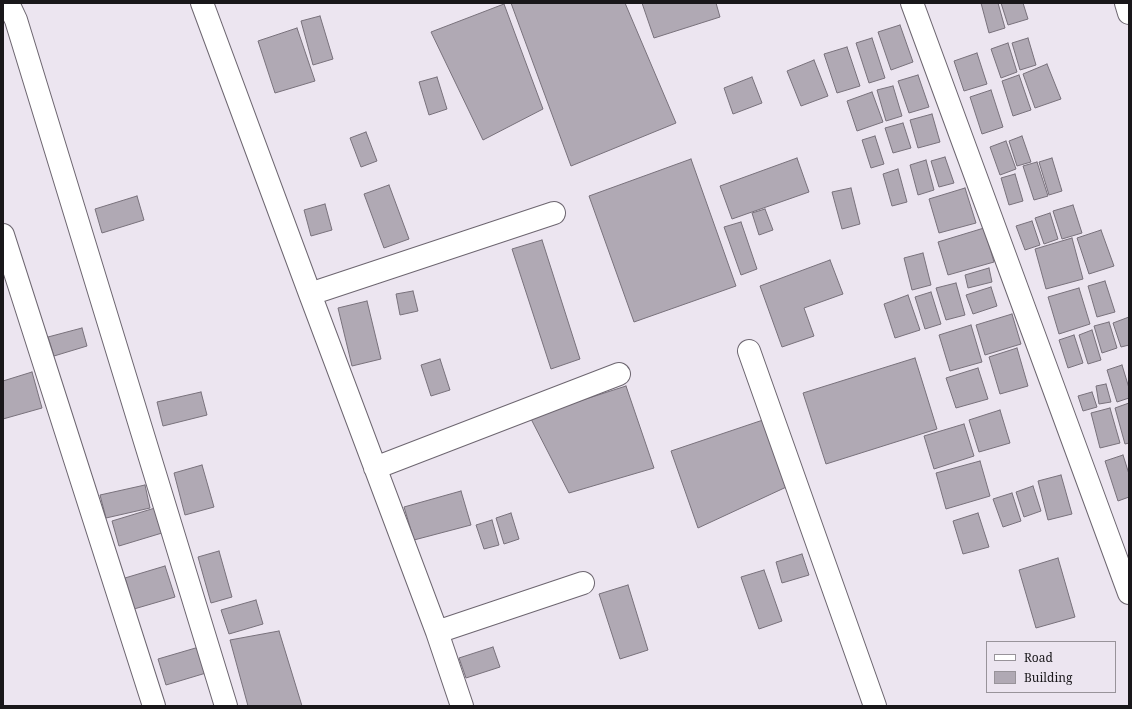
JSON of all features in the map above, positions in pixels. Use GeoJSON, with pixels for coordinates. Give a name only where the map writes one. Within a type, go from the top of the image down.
{"type":"FeatureCollection","features":[{"type":"Feature","properties":{"kind":"street"},"geometry":{"type":"LineString","coordinates":[[8,3],[16,20],[226,706]]}},
{"type":"Feature","properties":{"kind":"street"},"geometry":{"type":"LineString","coordinates":[[202,3],[437,632],[462,706]]}},
{"type":"Feature","properties":{"kind":"street"},"geometry":{"type":"LineString","coordinates":[[912,3],[1129,593]]}},
{"type":"Feature","properties":{"kind":"street"},"geometry":{"type":"LineString","coordinates":[[1126,3],[1129,13]]}},
{"type":"Feature","properties":{"kind":"street"},"geometry":{"type":"LineString","coordinates":[[310,294],[554,213]]}},
{"type":"Feature","properties":{"kind":"street"},"geometry":{"type":"LineString","coordinates":[[3,235],[154,706]]}},
{"type":"Feature","properties":{"kind":"street"},"geometry":{"type":"LineString","coordinates":[[748,351],[875,706]]}},
{"type":"Feature","properties":{"kind":"street"},"geometry":{"type":"LineString","coordinates":[[375,468],[619,374]]}},
{"type":"Feature","properties":{"kind":"street"},"geometry":{"type":"LineString","coordinates":[[437,632],[583,583]]}},
{"type":"Feature","properties":{"kind":"building"},"geometry":{"type":"Polygon","coordinates":[[[511,3],[625,3],[676,123],[571,166],[511,3]]]}},
{"type":"Feature","properties":{"kind":"building"},"geometry":{"type":"Polygon","coordinates":[[[642,3],[716,3],[720,17],[654,38],[642,3]]]}},
{"type":"Feature","properties":{"kind":"building"},"geometry":{"type":"Polygon","coordinates":[[[981,3],[998,3],[1005,28],[989,33],[981,3]]]}},
{"type":"Feature","properties":{"kind":"building"},"geometry":{"type":"Polygon","coordinates":[[[1001,3],[1023,3],[1028,19],[1008,25],[1001,3]]]}},
{"type":"Feature","properties":{"kind":"building"},"geometry":{"type":"Polygon","coordinates":[[[504,4],[543,109],[483,140],[431,32],[504,4]]]}},
{"type":"Feature","properties":{"kind":"building"},"geometry":{"type":"Polygon","coordinates":[[[320,16],[333,59],[313,65],[301,21],[320,16]]]}},
{"type":"Feature","properties":{"kind":"building"},"geometry":{"type":"Polygon","coordinates":[[[900,25],[913,62],[891,70],[878,32],[900,25]]]}},
{"type":"Feature","properties":{"kind":"building"},"geometry":{"type":"Polygon","coordinates":[[[297,28],[315,81],[275,93],[258,41],[297,28]]]}},
{"type":"Feature","properties":{"kind":"building"},"geometry":{"type":"Polygon","coordinates":[[[872,38],[885,78],[869,83],[856,43],[872,38]]]}},
{"type":"Feature","properties":{"kind":"building"},"geometry":{"type":"Polygon","coordinates":[[[1028,38],[1036,65],[1020,70],[1012,43],[1028,38]]]}},
{"type":"Feature","properties":{"kind":"building"},"geometry":{"type":"Polygon","coordinates":[[[1008,43],[1017,72],[1001,78],[991,49],[1008,43]]]}},
{"type":"Feature","properties":{"kind":"building"},"geometry":{"type":"Polygon","coordinates":[[[847,47],[860,86],[837,93],[824,54],[847,47]]]}},
{"type":"Feature","properties":{"kind":"building"},"geometry":{"type":"Polygon","coordinates":[[[977,53],[987,84],[964,91],[954,61],[977,53]]]}},
{"type":"Feature","properties":{"kind":"building"},"geometry":{"type":"Polygon","coordinates":[[[814,60],[828,96],[801,106],[787,71],[814,60]]]}},
{"type":"Feature","properties":{"kind":"building"},"geometry":{"type":"Polygon","coordinates":[[[1047,64],[1061,99],[1035,108],[1023,74],[1047,64]]]}},
{"type":"Feature","properties":{"kind":"building"},"geometry":{"type":"Polygon","coordinates":[[[918,75],[929,107],[909,113],[898,81],[918,75]]]}},
{"type":"Feature","properties":{"kind":"building"},"geometry":{"type":"Polygon","coordinates":[[[1019,75],[1031,110],[1013,116],[1002,81],[1019,75]]]}},
{"type":"Feature","properties":{"kind":"building"},"geometry":{"type":"Polygon","coordinates":[[[437,77],[447,109],[429,115],[419,82],[437,77]]]}},
{"type":"Feature","properties":{"kind":"building"},"geometry":{"type":"Polygon","coordinates":[[[752,77],[762,103],[733,114],[724,88],[752,77]]]}},
{"type":"Feature","properties":{"kind":"building"},"geometry":{"type":"Polygon","coordinates":[[[893,86],[902,116],[886,121],[877,90],[893,86]]]}},
{"type":"Feature","properties":{"kind":"building"},"geometry":{"type":"Polygon","coordinates":[[[991,90],[1003,127],[982,134],[970,97],[991,90]]]}},
{"type":"Feature","properties":{"kind":"building"},"geometry":{"type":"Polygon","coordinates":[[[872,92],[883,122],[857,131],[847,101],[872,92]]]}},
{"type":"Feature","properties":{"kind":"building"},"geometry":{"type":"Polygon","coordinates":[[[932,114],[940,142],[918,148],[910,120],[932,114]]]}},
{"type":"Feature","properties":{"kind":"building"},"geometry":{"type":"Polygon","coordinates":[[[903,123],[911,148],[893,153],[885,128],[903,123]]]}},
{"type":"Feature","properties":{"kind":"building"},"geometry":{"type":"Polygon","coordinates":[[[366,132],[377,161],[361,167],[350,138],[366,132]]]}},
{"type":"Feature","properties":{"kind":"building"},"geometry":{"type":"Polygon","coordinates":[[[875,136],[884,164],[871,168],[862,140],[875,136]]]}},
{"type":"Feature","properties":{"kind":"building"},"geometry":{"type":"Polygon","coordinates":[[[1022,136],[1031,162],[1017,166],[1009,141],[1022,136]]]}},
{"type":"Feature","properties":{"kind":"building"},"geometry":{"type":"Polygon","coordinates":[[[1006,141],[1016,169],[1000,175],[990,147],[1006,141]]]}},
{"type":"Feature","properties":{"kind":"building"},"geometry":{"type":"Polygon","coordinates":[[[945,157],[954,183],[939,187],[931,161],[945,157]]]}},
{"type":"Feature","properties":{"kind":"building"},"geometry":{"type":"Polygon","coordinates":[[[797,158],[809,192],[732,219],[720,186],[797,158]]]}},
{"type":"Feature","properties":{"kind":"building"},"geometry":{"type":"Polygon","coordinates":[[[1052,158],[1062,191],[1049,195],[1039,162],[1052,158]]]}},
{"type":"Feature","properties":{"kind":"building"},"geometry":{"type":"Polygon","coordinates":[[[691,159],[736,286],[634,322],[589,196],[691,159]]]}},
{"type":"Feature","properties":{"kind":"building"},"geometry":{"type":"Polygon","coordinates":[[[926,160],[934,190],[918,195],[910,165],[926,160]]]}},
{"type":"Feature","properties":{"kind":"building"},"geometry":{"type":"Polygon","coordinates":[[[1037,162],[1048,196],[1034,200],[1023,166],[1037,162]]]}},
{"type":"Feature","properties":{"kind":"building"},"geometry":{"type":"Polygon","coordinates":[[[898,169],[907,202],[892,206],[883,174],[898,169]]]}},
{"type":"Feature","properties":{"kind":"building"},"geometry":{"type":"Polygon","coordinates":[[[1015,174],[1023,201],[1009,205],[1001,178],[1015,174]]]}},
{"type":"Feature","properties":{"kind":"building"},"geometry":{"type":"Polygon","coordinates":[[[389,185],[409,239],[384,248],[364,194],[389,185]]]}},
{"type":"Feature","properties":{"kind":"building"},"geometry":{"type":"Polygon","coordinates":[[[851,188],[860,224],[842,229],[832,192],[851,188]]]}},
{"type":"Feature","properties":{"kind":"building"},"geometry":{"type":"Polygon","coordinates":[[[965,188],[976,223],[939,233],[929,199],[965,188]]]}},
{"type":"Feature","properties":{"kind":"building"},"geometry":{"type":"Polygon","coordinates":[[[137,196],[144,220],[102,233],[95,209],[137,196]]]}},
{"type":"Feature","properties":{"kind":"building"},"geometry":{"type":"Polygon","coordinates":[[[325,204],[332,230],[311,236],[304,210],[325,204]]]}},
{"type":"Feature","properties":{"kind":"building"},"geometry":{"type":"Polygon","coordinates":[[[1073,205],[1082,233],[1062,239],[1053,211],[1073,205]]]}},
{"type":"Feature","properties":{"kind":"building"},"geometry":{"type":"Polygon","coordinates":[[[765,209],[773,230],[759,235],[752,213],[765,209]]]}},
{"type":"Feature","properties":{"kind":"building"},"geometry":{"type":"Polygon","coordinates":[[[1050,213],[1058,239],[1044,244],[1035,218],[1050,213]]]}},
{"type":"Feature","properties":{"kind":"building"},"geometry":{"type":"Polygon","coordinates":[[[1032,221],[1040,245],[1025,250],[1016,226],[1032,221]]]}},
{"type":"Feature","properties":{"kind":"building"},"geometry":{"type":"Polygon","coordinates":[[[741,222],[757,269],[741,275],[724,227],[741,222]]]}},
{"type":"Feature","properties":{"kind":"building"},"geometry":{"type":"Polygon","coordinates":[[[984,228],[994,262],[948,275],[938,242],[984,228]]]}},
{"type":"Feature","properties":{"kind":"building"},"geometry":{"type":"Polygon","coordinates":[[[1101,230],[1114,266],[1089,274],[1077,238],[1101,230]]]}},
{"type":"Feature","properties":{"kind":"building"},"geometry":{"type":"Polygon","coordinates":[[[1072,238],[1083,279],[1046,289],[1035,249],[1072,238]]]}},
{"type":"Feature","properties":{"kind":"building"},"geometry":{"type":"Polygon","coordinates":[[[542,240],[580,359],[551,369],[512,249],[542,240]]]}},
{"type":"Feature","properties":{"kind":"building"},"geometry":{"type":"Polygon","coordinates":[[[923,253],[931,285],[912,290],[904,258],[923,253]]]}},
{"type":"Feature","properties":{"kind":"building"},"geometry":{"type":"Polygon","coordinates":[[[830,260],[843,294],[804,308],[814,336],[782,347],[760,286],[830,260]]]}},
{"type":"Feature","properties":{"kind":"building"},"geometry":{"type":"Polygon","coordinates":[[[989,268],[992,282],[968,288],[965,275],[989,268]]]}},
{"type":"Feature","properties":{"kind":"building"},"geometry":{"type":"Polygon","coordinates":[[[1105,281],[1115,312],[1097,317],[1088,286],[1105,281]]]}},
{"type":"Feature","properties":{"kind":"building"},"geometry":{"type":"Polygon","coordinates":[[[956,283],[965,315],[946,320],[936,288],[956,283]]]}},
{"type":"Feature","properties":{"kind":"building"},"geometry":{"type":"Polygon","coordinates":[[[991,287],[997,306],[973,314],[966,295],[991,287]]]}},
{"type":"Feature","properties":{"kind":"building"},"geometry":{"type":"Polygon","coordinates":[[[1079,288],[1090,324],[1059,334],[1048,297],[1079,288]]]}},
{"type":"Feature","properties":{"kind":"building"},"geometry":{"type":"Polygon","coordinates":[[[413,291],[418,311],[400,315],[396,294],[413,291]]]}},
{"type":"Feature","properties":{"kind":"building"},"geometry":{"type":"Polygon","coordinates":[[[931,292],[941,324],[925,329],[915,297],[931,292]]]}},
{"type":"Feature","properties":{"kind":"building"},"geometry":{"type":"Polygon","coordinates":[[[908,295],[920,330],[895,338],[884,304],[908,295]]]}},
{"type":"Feature","properties":{"kind":"building"},"geometry":{"type":"Polygon","coordinates":[[[367,301],[381,359],[352,366],[338,308],[367,301]]]}},
{"type":"Feature","properties":{"kind":"building"},"geometry":{"type":"Polygon","coordinates":[[[1012,314],[1021,344],[985,355],[976,325],[1012,314]]]}},
{"type":"Feature","properties":{"kind":"building"},"geometry":{"type":"Polygon","coordinates":[[[1129,317],[1129,345],[1121,347],[1113,323],[1129,317]]]}},
{"type":"Feature","properties":{"kind":"building"},"geometry":{"type":"Polygon","coordinates":[[[1109,322],[1117,348],[1102,353],[1094,326],[1109,322]]]}},
{"type":"Feature","properties":{"kind":"building"},"geometry":{"type":"Polygon","coordinates":[[[971,325],[982,362],[950,371],[939,335],[971,325]]]}},
{"type":"Feature","properties":{"kind":"building"},"geometry":{"type":"Polygon","coordinates":[[[82,328],[87,346],[54,356],[48,337],[82,328]]]}},
{"type":"Feature","properties":{"kind":"building"},"geometry":{"type":"Polygon","coordinates":[[[1092,330],[1101,360],[1088,364],[1079,335],[1092,330]]]}},
{"type":"Feature","properties":{"kind":"building"},"geometry":{"type":"Polygon","coordinates":[[[1074,335],[1083,363],[1068,368],[1059,340],[1074,335]]]}},
{"type":"Feature","properties":{"kind":"building"},"geometry":{"type":"Polygon","coordinates":[[[1017,348],[1028,386],[1000,394],[989,357],[1017,348]]]}},
{"type":"Feature","properties":{"kind":"building"},"geometry":{"type":"Polygon","coordinates":[[[915,358],[937,429],[826,464],[803,393],[915,358]]]}},
{"type":"Feature","properties":{"kind":"building"},"geometry":{"type":"Polygon","coordinates":[[[440,359],[450,390],[431,396],[421,365],[440,359]]]}},
{"type":"Feature","properties":{"kind":"building"},"geometry":{"type":"Polygon","coordinates":[[[1122,365],[1129,388],[1129,398],[1117,402],[1107,370],[1122,365]]]}},
{"type":"Feature","properties":{"kind":"building"},"geometry":{"type":"Polygon","coordinates":[[[978,368],[988,399],[956,408],[946,378],[978,368]]]}},
{"type":"Feature","properties":{"kind":"building"},"geometry":{"type":"Polygon","coordinates":[[[32,372],[42,408],[3,419],[3,381],[32,372]]]}},
{"type":"Feature","properties":{"kind":"building"},"geometry":{"type":"Polygon","coordinates":[[[1106,384],[1111,402],[1099,404],[1096,386],[1106,384]]]}},
{"type":"Feature","properties":{"kind":"building"},"geometry":{"type":"Polygon","coordinates":[[[626,386],[654,468],[569,493],[530,417],[626,386]]]}},
{"type":"Feature","properties":{"kind":"building"},"geometry":{"type":"Polygon","coordinates":[[[201,392],[207,415],[163,426],[157,402],[201,392]]]}},
{"type":"Feature","properties":{"kind":"building"},"geometry":{"type":"Polygon","coordinates":[[[1092,392],[1097,407],[1083,411],[1078,396],[1092,392]]]}},
{"type":"Feature","properties":{"kind":"building"},"geometry":{"type":"Polygon","coordinates":[[[1129,403],[1129,443],[1125,444],[1115,408],[1129,403]]]}},
{"type":"Feature","properties":{"kind":"building"},"geometry":{"type":"Polygon","coordinates":[[[1110,408],[1120,443],[1100,448],[1091,413],[1110,408]]]}},
{"type":"Feature","properties":{"kind":"building"},"geometry":{"type":"Polygon","coordinates":[[[1000,410],[1010,443],[979,452],[969,420],[1000,410]]]}},
{"type":"Feature","properties":{"kind":"building"},"geometry":{"type":"Polygon","coordinates":[[[766,419],[795,483],[698,528],[671,451],[766,419]]]}},
{"type":"Feature","properties":{"kind":"building"},"geometry":{"type":"Polygon","coordinates":[[[964,424],[974,456],[934,469],[924,436],[964,424]]]}},
{"type":"Feature","properties":{"kind":"building"},"geometry":{"type":"Polygon","coordinates":[[[1123,455],[1129,474],[1129,497],[1118,501],[1105,461],[1123,455]]]}},
{"type":"Feature","properties":{"kind":"building"},"geometry":{"type":"Polygon","coordinates":[[[980,461],[990,496],[946,509],[936,473],[980,461]]]}},
{"type":"Feature","properties":{"kind":"building"},"geometry":{"type":"Polygon","coordinates":[[[202,465],[214,507],[185,515],[174,473],[202,465]]]}},
{"type":"Feature","properties":{"kind":"building"},"geometry":{"type":"Polygon","coordinates":[[[1061,475],[1072,514],[1048,520],[1038,481],[1061,475]]]}},
{"type":"Feature","properties":{"kind":"building"},"geometry":{"type":"Polygon","coordinates":[[[145,485],[150,508],[106,518],[100,495],[145,485]]]}},
{"type":"Feature","properties":{"kind":"building"},"geometry":{"type":"Polygon","coordinates":[[[1033,486],[1041,511],[1024,517],[1016,492],[1033,486]]]}},
{"type":"Feature","properties":{"kind":"building"},"geometry":{"type":"Polygon","coordinates":[[[461,491],[471,525],[414,540],[404,507],[461,491]]]}},
{"type":"Feature","properties":{"kind":"building"},"geometry":{"type":"Polygon","coordinates":[[[1012,493],[1021,521],[1003,527],[993,499],[1012,493]]]}},
{"type":"Feature","properties":{"kind":"building"},"geometry":{"type":"Polygon","coordinates":[[[155,508],[162,533],[119,546],[112,521],[155,508]]]}},
{"type":"Feature","properties":{"kind":"building"},"geometry":{"type":"Polygon","coordinates":[[[511,513],[519,539],[504,544],[496,518],[511,513]]]}},
{"type":"Feature","properties":{"kind":"building"},"geometry":{"type":"Polygon","coordinates":[[[978,513],[989,547],[963,554],[953,521],[978,513]]]}},
{"type":"Feature","properties":{"kind":"building"},"geometry":{"type":"Polygon","coordinates":[[[492,520],[499,545],[484,549],[476,525],[492,520]]]}},
{"type":"Feature","properties":{"kind":"building"},"geometry":{"type":"Polygon","coordinates":[[[219,551],[232,597],[211,603],[198,557],[219,551]]]}},
{"type":"Feature","properties":{"kind":"building"},"geometry":{"type":"Polygon","coordinates":[[[802,554],[809,575],[782,583],[776,562],[802,554]]]}},
{"type":"Feature","properties":{"kind":"building"},"geometry":{"type":"Polygon","coordinates":[[[1058,558],[1075,617],[1036,628],[1019,570],[1058,558]]]}},
{"type":"Feature","properties":{"kind":"building"},"geometry":{"type":"Polygon","coordinates":[[[165,566],[175,597],[134,609],[125,578],[165,566]]]}},
{"type":"Feature","properties":{"kind":"building"},"geometry":{"type":"Polygon","coordinates":[[[764,570],[782,621],[759,629],[741,577],[764,570]]]}},
{"type":"Feature","properties":{"kind":"building"},"geometry":{"type":"Polygon","coordinates":[[[628,585],[648,650],[620,659],[599,594],[628,585]]]}},
{"type":"Feature","properties":{"kind":"building"},"geometry":{"type":"Polygon","coordinates":[[[256,600],[263,624],[229,634],[221,610],[256,600]]]}},
{"type":"Feature","properties":{"kind":"building"},"geometry":{"type":"Polygon","coordinates":[[[279,631],[302,706],[248,706],[230,640],[279,631]]]}},
{"type":"Feature","properties":{"kind":"building"},"geometry":{"type":"Polygon","coordinates":[[[199,647],[206,673],[166,685],[158,659],[199,647]]]}},
{"type":"Feature","properties":{"kind":"building"},"geometry":{"type":"Polygon","coordinates":[[[493,647],[500,667],[466,678],[459,658],[493,647]]]}}]}
